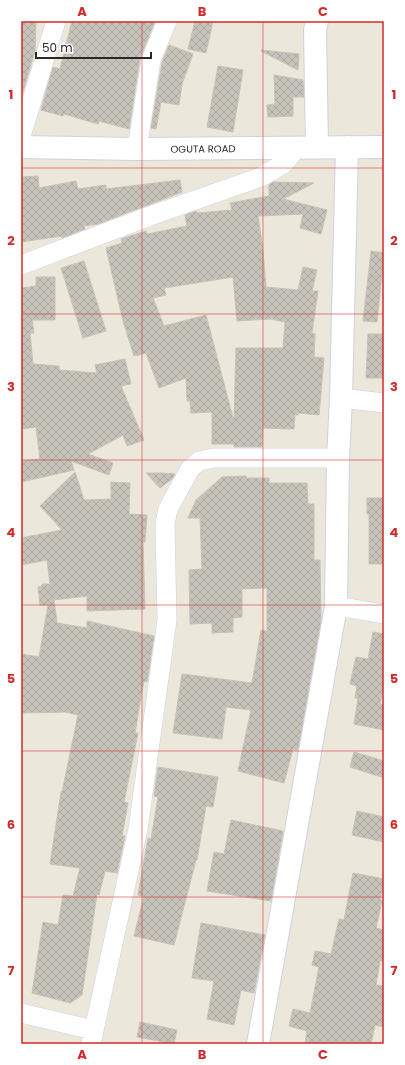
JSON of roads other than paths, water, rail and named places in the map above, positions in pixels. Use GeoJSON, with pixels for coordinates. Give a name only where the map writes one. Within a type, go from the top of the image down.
{"type":"FeatureCollection","features":[{"type":"Feature","properties":{"kind":"street"},"geometry":{"type":"LineString","coordinates":[[21,136],[56,21]]}},
{"type":"Feature","properties":{"kind":"street"},"geometry":{"type":"LineString","coordinates":[[137,149],[151,60],[167,21]]}},
{"type":"Feature","properties":{"kind":"street"},"geometry":{"type":"LineString","coordinates":[[21,265],[146,217],[261,177],[307,148],[315,30],[317,21]]}},
{"type":"Feature","properties":{"kind":"street","name":"OGUTA ROAD"},"geometry":{"type":"LineString","coordinates":[[21,147],[137,149],[307,148],[347,147],[379,144]]}},
{"type":"Feature","properties":{"kind":"street"},"geometry":{"type":"LineString","coordinates":[[258,1044],[336,606],[338,458],[341,398],[347,147]]}},
{"type":"Feature","properties":{"kind":"street"},"geometry":{"type":"LineString","coordinates":[[341,398],[384,403]]}},
{"type":"Feature","properties":{"kind":"street"},"geometry":{"type":"LineString","coordinates":[[21,1013],[92,1037],[138,829],[167,620],[165,524],[168,509],[190,469],[199,461],[214,458],[338,458]]}},
{"type":"Feature","properties":{"kind":"street"},"geometry":{"type":"LineString","coordinates":[[336,606],[384,614]]}}]}
